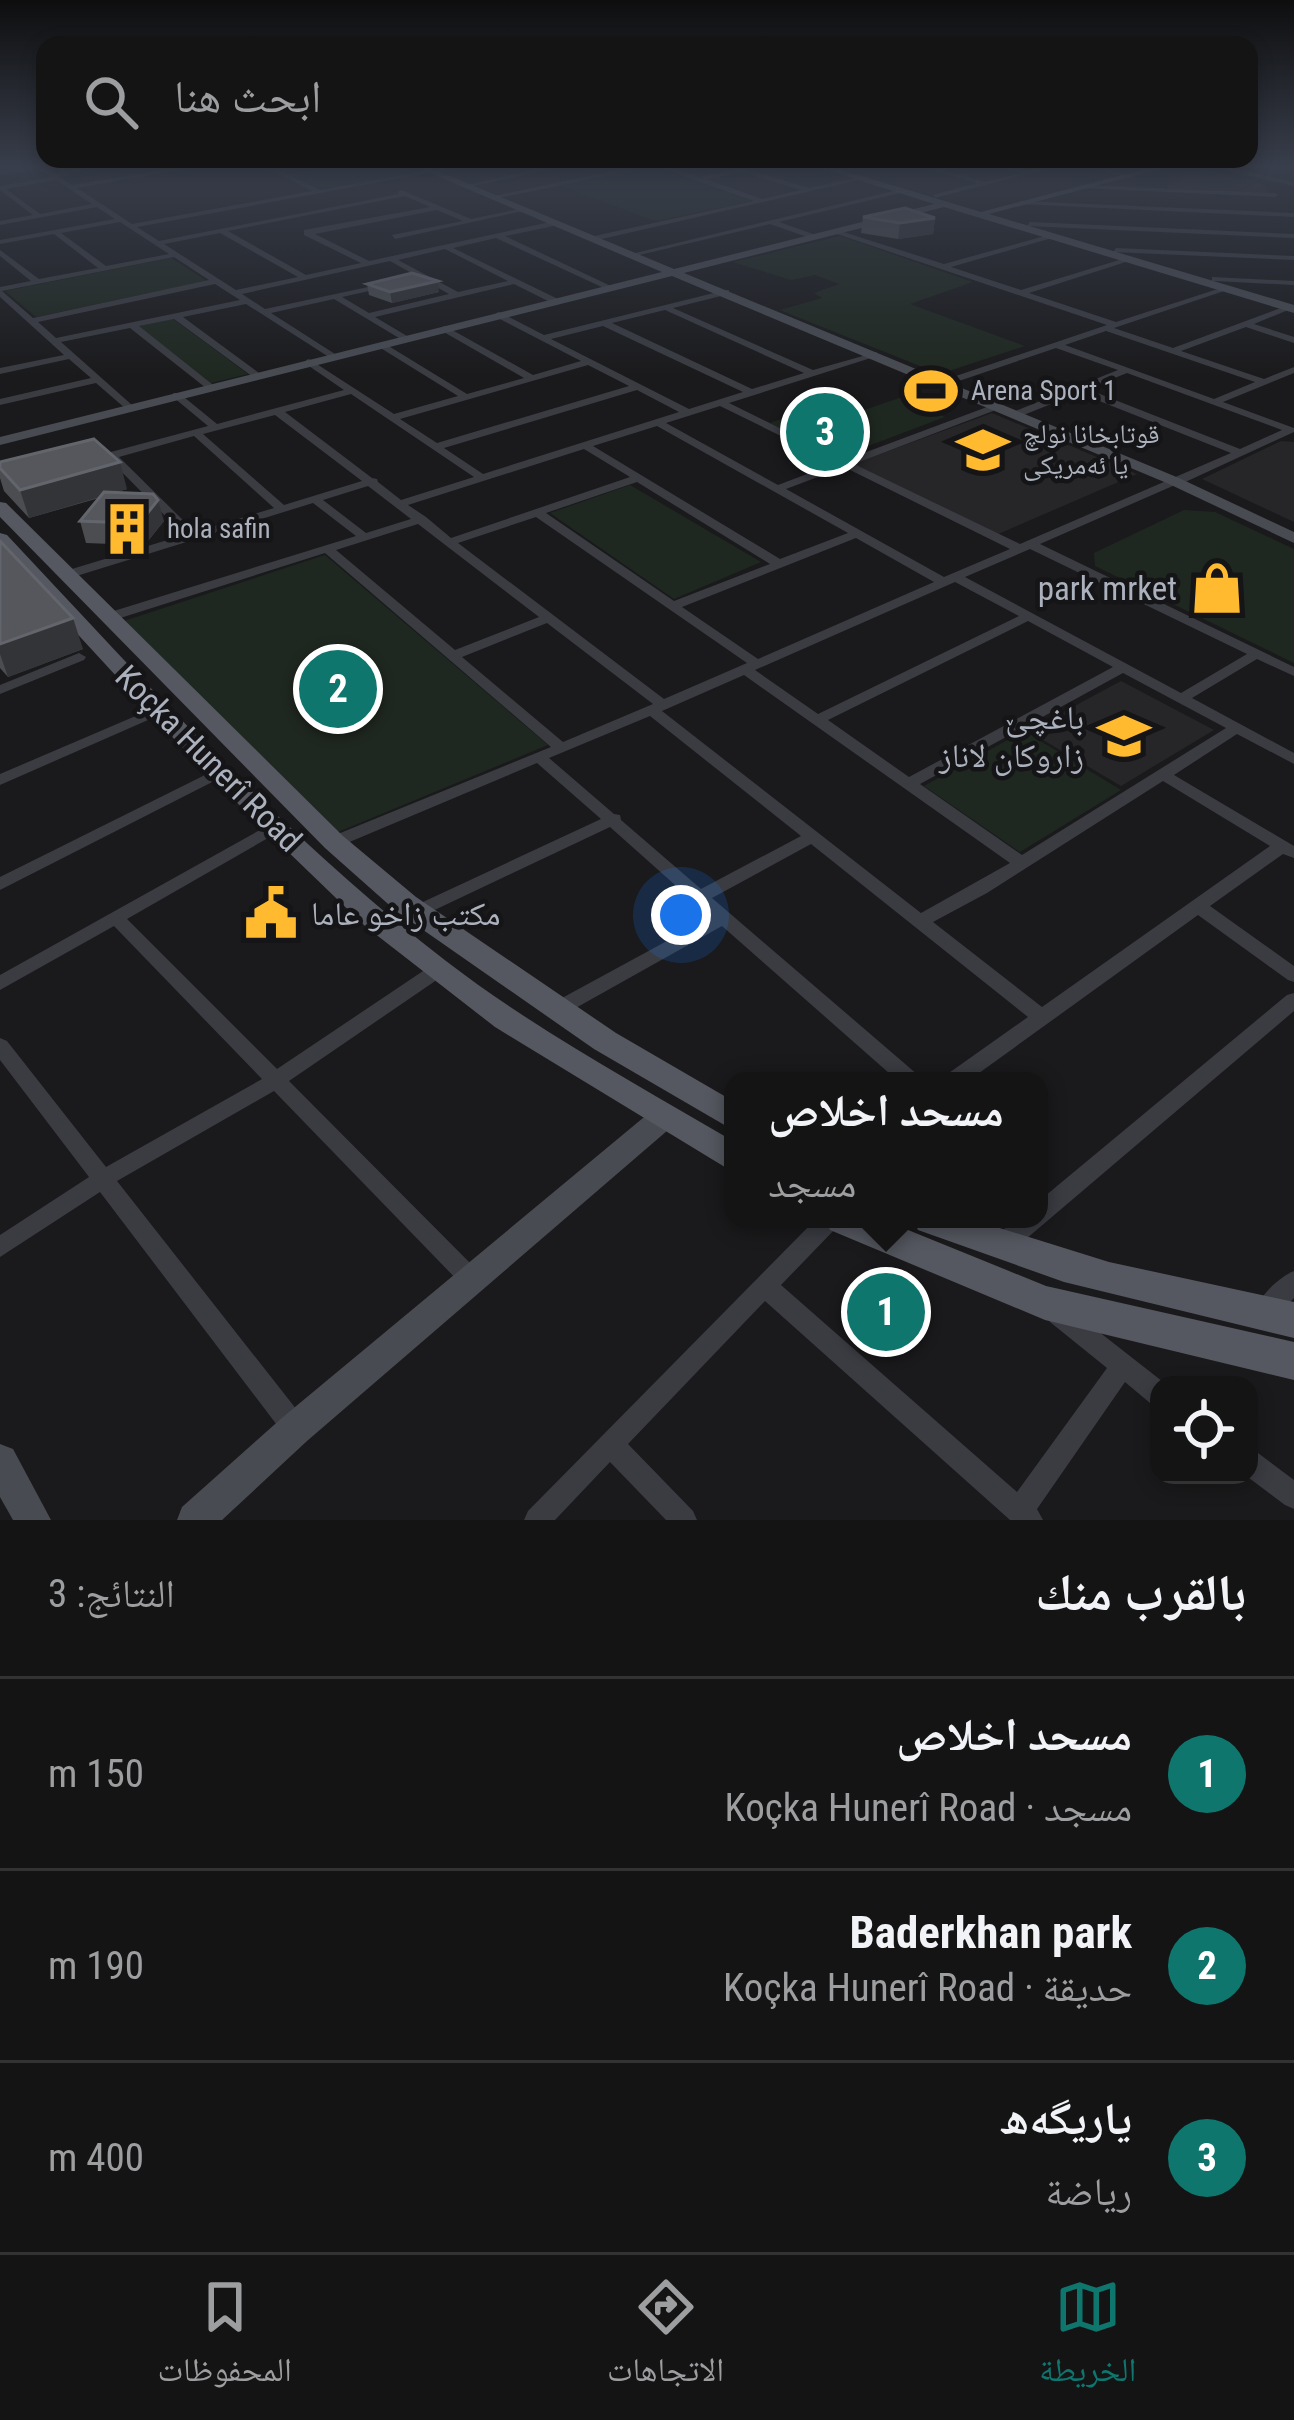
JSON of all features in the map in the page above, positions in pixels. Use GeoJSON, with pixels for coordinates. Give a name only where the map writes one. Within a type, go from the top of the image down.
{"type":"FeatureCollection","features":[{"type":"Feature","properties":{"kind":"main road"},"geometry":{"type":"LineString","coordinates":[[0,507],[334,842],[416,912],[558,1009],[724,1111]]}},
{"type":"Feature","properties":{"kind":"main road","name":"Koçka Hunerî Road"},"geometry":{"type":"LineString","coordinates":[[2,544],[159,710],[348,896],[438,970],[568,1059],[724,1153]]}},
{"type":"Feature","properties":{"kind":"main road"},"geometry":{"type":"LineString","coordinates":[[348,896],[376,878]]}},
{"type":"Feature","properties":{"kind":"main road"},"geometry":{"type":"LineString","coordinates":[[864,1228],[1045,1303],[1294,1361]]}},
{"type":"Feature","properties":{"kind":"main road"},"geometry":{"type":"LineString","coordinates":[[951,1228],[999,1248],[1158,1292],[1278,1317]]}},
{"type":"Feature","properties":{"kind":"street"},"geometry":{"type":"LineString","coordinates":[[0,242],[40,235]]}},
{"type":"Feature","properties":{"kind":"street"},"geometry":{"type":"LineString","coordinates":[[60,235],[104,268]]}},
{"type":"Feature","properties":{"kind":"street"},"geometry":{"type":"LineString","coordinates":[[145,235],[332,356]]}},
{"type":"Feature","properties":{"kind":"street"},"geometry":{"type":"LineString","coordinates":[[158,243],[201,235]]}},
{"type":"Feature","properties":{"kind":"street"},"geometry":{"type":"LineString","coordinates":[[229,235],[306,278]]}},
{"type":"Feature","properties":{"kind":"street"},"geometry":{"type":"LineString","coordinates":[[311,235],[368,264]]}},
{"type":"Feature","properties":{"kind":"street"},"geometry":{"type":"LineString","coordinates":[[391,235],[425,252]]}},
{"type":"Feature","properties":{"kind":"street"},"geometry":{"type":"LineString","coordinates":[[395,237],[405,235]]}},
{"type":"Feature","properties":{"kind":"street"},"geometry":{"type":"LineString","coordinates":[[236,293],[503,235]]}},
{"type":"Feature","properties":{"kind":"street"},"geometry":{"type":"LineString","coordinates":[[585,235],[1175,481],[1294,538]]}},
{"type":"Feature","properties":{"kind":"street"},"geometry":{"type":"LineString","coordinates":[[593,238],[607,235]]}},
{"type":"Feature","properties":{"kind":"street"},"geometry":{"type":"LineString","coordinates":[[631,255],[716,235]]}},
{"type":"Feature","properties":{"kind":"street"},"geometry":{"type":"LineString","coordinates":[[807,235],[813,237]]}},
{"type":"Feature","properties":{"kind":"street"},"geometry":{"type":"LineString","coordinates":[[0,440],[821,235]]}},
{"type":"Feature","properties":{"kind":"street"},"geometry":{"type":"LineString","coordinates":[[849,235],[1264,382]]}},
{"type":"Feature","properties":{"kind":"street"},"geometry":{"type":"LineString","coordinates":[[1046,235],[1121,254],[1294,258]]}},
{"type":"Feature","properties":{"kind":"street"},"geometry":{"type":"LineString","coordinates":[[1063,235],[1292,306]]}},
{"type":"Feature","properties":{"kind":"street"},"geometry":{"type":"LineString","coordinates":[[498,236],[609,287]]}},
{"type":"Feature","properties":{"kind":"street"},"geometry":{"type":"LineString","coordinates":[[943,266],[1049,236]]}},
{"type":"Feature","properties":{"kind":"street"},"geometry":{"type":"LineString","coordinates":[[446,247],[555,302]]}},
{"type":"Feature","properties":{"kind":"street"},"geometry":{"type":"LineString","coordinates":[[0,252],[36,281]]}},
{"type":"Feature","properties":{"kind":"street"},"geometry":{"type":"LineString","coordinates":[[1020,293],[1121,254]]}},
{"type":"Feature","properties":{"kind":"street"},"geometry":{"type":"LineString","coordinates":[[129,407],[2,295],[36,281],[175,255]]}},
{"type":"Feature","properties":{"kind":"street"},"geometry":{"type":"LineString","coordinates":[[391,259],[457,295]]}},
{"type":"Feature","properties":{"kind":"street"},"geometry":{"type":"LineString","coordinates":[[264,312],[422,276]]}},
{"type":"Feature","properties":{"kind":"street"},"geometry":{"type":"LineString","coordinates":[[30,321],[216,281]]}},
{"type":"Feature","properties":{"kind":"street"},"geometry":{"type":"LineString","coordinates":[[366,316],[512,282]]}},
{"type":"Feature","properties":{"kind":"street"},"geometry":{"type":"LineString","coordinates":[[944,383],[1112,326],[1219,283],[1294,283]]}},
{"type":"Feature","properties":{"kind":"street"},"geometry":{"type":"LineString","coordinates":[[543,338],[726,292]]}},
{"type":"Feature","properties":{"kind":"street"},"geometry":{"type":"LineString","coordinates":[[335,296],[404,338]]}},
{"type":"Feature","properties":{"kind":"street"},"geometry":{"type":"LineString","coordinates":[[55,341],[247,301]]}},
{"type":"Feature","properties":{"kind":"street"},"geometry":{"type":"LineString","coordinates":[[1173,351],[1292,306]]}},
{"type":"Feature","properties":{"kind":"street"},"geometry":{"type":"LineString","coordinates":[[664,308],[813,374]]}},
{"type":"Feature","properties":{"kind":"street"},"geometry":{"type":"LineString","coordinates":[[500,315],[688,413]]}},
{"type":"Feature","properties":{"kind":"street"},"geometry":{"type":"LineString","coordinates":[[176,316],[256,375]]}},
{"type":"Feature","properties":{"kind":"street"},"geometry":{"type":"LineString","coordinates":[[604,323],[752,393]]}},
{"type":"Feature","properties":{"kind":"street"},"geometry":{"type":"LineString","coordinates":[[132,326],[209,386]]}},
{"type":"Feature","properties":{"kind":"street"},"geometry":{"type":"LineString","coordinates":[[1248,326],[1294,340]]}},
{"type":"Feature","properties":{"kind":"street"},"geometry":{"type":"LineString","coordinates":[[445,329],[531,378]]}},
{"type":"Feature","properties":{"kind":"street"},"geometry":{"type":"LineString","coordinates":[[382,344],[464,396]]}},
{"type":"Feature","properties":{"kind":"street"},"geometry":{"type":"LineString","coordinates":[[1058,345],[1289,433]]}},
{"type":"Feature","properties":{"kind":"street"},"geometry":{"type":"LineString","coordinates":[[403,503],[874,354]]}},
{"type":"Feature","properties":{"kind":"street"},"geometry":{"type":"LineString","coordinates":[[0,371],[70,356]]}},
{"type":"Feature","properties":{"kind":"street"},"geometry":{"type":"LineString","coordinates":[[309,362],[482,478]]}},
{"type":"Feature","properties":{"kind":"street"},"geometry":{"type":"LineString","coordinates":[[392,418],[589,362]]}},
{"type":"Feature","properties":{"kind":"street"},"geometry":{"type":"LineString","coordinates":[[1017,414],[1127,370]]}},
{"type":"Feature","properties":{"kind":"street"},"geometry":{"type":"LineString","coordinates":[[1214,402],[1294,370]]}},
{"type":"Feature","properties":{"kind":"street"},"geometry":{"type":"LineString","coordinates":[[0,402],[98,380]]}},
{"type":"Feature","properties":{"kind":"street"},"geometry":{"type":"LineString","coordinates":[[435,447],[637,387]]}},
{"type":"Feature","properties":{"kind":"street"},"geometry":{"type":"LineString","coordinates":[[1081,390],[1240,453]]}},
{"type":"Feature","properties":{"kind":"street"},"geometry":{"type":"LineString","coordinates":[[88,461],[352,391]]}},
{"type":"Feature","properties":{"kind":"street"},"geometry":{"type":"LineString","coordinates":[[176,395],[215,427]]}},
{"type":"Feature","properties":{"kind":"street"},"geometry":{"type":"LineString","coordinates":[[721,403],[1294,672]]}},
{"type":"Feature","properties":{"kind":"street"},"geometry":{"type":"LineString","coordinates":[[776,489],[998,406]]}},
{"type":"Feature","properties":{"kind":"street"},"geometry":{"type":"LineString","coordinates":[[277,411],[550,617],[812,837],[1040,1016]]}},
{"type":"Feature","properties":{"kind":"street"},"geometry":{"type":"LineString","coordinates":[[659,423],[776,489],[1029,616],[1294,759]]}},
{"type":"Feature","properties":{"kind":"street"},"geometry":{"type":"LineString","coordinates":[[195,432],[282,509]]}},
{"type":"Feature","properties":{"kind":"street"},"geometry":{"type":"LineString","coordinates":[[334,842],[658,708],[1289,433]]}},
{"type":"Feature","properties":{"kind":"street"},"geometry":{"type":"LineString","coordinates":[[586,446],[779,564]]}},
{"type":"Feature","properties":{"kind":"street"},"geometry":{"type":"LineString","coordinates":[[111,455],[192,536]]}},
{"type":"Feature","properties":{"kind":"street"},"geometry":{"type":"LineString","coordinates":[[453,542],[638,478]]}},
{"type":"Feature","properties":{"kind":"street"},"geometry":{"type":"LineString","coordinates":[[67,574],[373,481]]}},
{"type":"Feature","properties":{"kind":"street"},"geometry":{"type":"LineString","coordinates":[[315,499],[366,538]]}},
{"type":"Feature","properties":{"kind":"street"},"geometry":{"type":"LineString","coordinates":[[538,513],[673,606],[817,720],[1022,863]]}},
{"type":"Feature","properties":{"kind":"street"},"geometry":{"type":"LineString","coordinates":[[109,617],[422,519]]}},
{"type":"Feature","properties":{"kind":"street"},"geometry":{"type":"LineString","coordinates":[[673,606],[858,532]]}},
{"type":"Feature","properties":{"kind":"street"},"geometry":{"type":"LineString","coordinates":[[329,550],[560,747]]}},
{"type":"Feature","properties":{"kind":"street"},"geometry":{"type":"LineString","coordinates":[[817,720],[1029,616]]}},
{"type":"Feature","properties":{"kind":"street"},"geometry":{"type":"LineString","coordinates":[[452,656],[550,617]]}},
{"type":"Feature","properties":{"kind":"street"},"geometry":{"type":"LineString","coordinates":[[1182,698],[1257,654]]}},
{"type":"Feature","properties":{"kind":"street"},"geometry":{"type":"LineString","coordinates":[[2,688],[79,657]]}},
{"type":"Feature","properties":{"kind":"street"},"geometry":{"type":"LineString","coordinates":[[908,784],[1123,667]]}},
{"type":"Feature","properties":{"kind":"street"},"geometry":{"type":"LineString","coordinates":[[0,780],[159,710]]}},
{"type":"Feature","properties":{"kind":"street"},"geometry":{"type":"LineString","coordinates":[[919,922],[1237,728]]}},
{"type":"Feature","properties":{"kind":"street"},"geometry":{"type":"LineString","coordinates":[[538,756],[900,1072]]}},
{"type":"Feature","properties":{"kind":"street"},"geometry":{"type":"LineString","coordinates":[[0,884],[221,772]]}},
{"type":"Feature","properties":{"kind":"street"},"geometry":{"type":"LineString","coordinates":[[965,1072],[1197,906],[1288,850],[1163,775]]}},
{"type":"Feature","properties":{"kind":"street"},"geometry":{"type":"LineString","coordinates":[[416,912],[614,819]]}},
{"type":"Feature","properties":{"kind":"street"},"geometry":{"type":"LineString","coordinates":[[0,983],[276,826]]}},
{"type":"Feature","properties":{"kind":"street"},"geometry":{"type":"LineString","coordinates":[[701,896],[812,837]]}},
{"type":"Feature","properties":{"kind":"street"},"geometry":{"type":"LineString","coordinates":[[1197,906],[1294,975]]}},
{"type":"Feature","properties":{"kind":"street"},"geometry":{"type":"LineString","coordinates":[[558,1009],[725,917]]}},
{"type":"Feature","properties":{"kind":"street"},"geometry":{"type":"LineString","coordinates":[[118,920],[472,1280]]}},
{"type":"Feature","properties":{"kind":"street"},"geometry":{"type":"LineString","coordinates":[[0,1247],[101,1180],[273,1082],[438,970]]}},
{"type":"Feature","properties":{"kind":"street"},"geometry":{"type":"LineString","coordinates":[[1048,1207],[1294,1000]]}},
{"type":"Feature","properties":{"kind":"street"},"geometry":{"type":"LineString","coordinates":[[0,1046],[295,1429]]}},
{"type":"Feature","properties":{"kind":"street"},"geometry":{"type":"LineString","coordinates":[[195,1520],[295,1429],[664,1116]]}},
{"type":"Feature","properties":{"kind":"street"},"geometry":{"type":"LineString","coordinates":[[537,1520],[822,1228]]}},
{"type":"Feature","properties":{"kind":"street"},"geometry":{"type":"LineString","coordinates":[[999,1248],[1023,1228]]}},
{"type":"Feature","properties":{"kind":"street"},"geometry":{"type":"LineString","coordinates":[[1278,1317],[1294,1282]]}},
{"type":"Feature","properties":{"kind":"street"},"geometry":{"type":"LineString","coordinates":[[766,1287],[1025,1515],[1122,1367]]}},
{"type":"Feature","properties":{"kind":"street"},"geometry":{"type":"LineString","coordinates":[[1045,1303],[1150,1387]]}},
{"type":"Feature","properties":{"kind":"street"},"geometry":{"type":"LineString","coordinates":[[611,1445],[684,1520]]}},
{"type":"Feature","properties":{"kind":"street"},"geometry":{"type":"LineString","coordinates":[[0,1462],[33,1520]]}},
{"type":"Feature","properties":{"kind":"street"},"geometry":{"type":"LineString","coordinates":[[1258,1469],[1294,1496]]}},
{"type":"Feature","properties":{"kind":"shaded area"},"geometry":{"type":"Polygon","coordinates":[[[840,236],[973,282],[910,304],[1025,346],[940,374],[780,310],[822,298],[814,293],[839,284],[815,275],[791,280],[733,262],[840,236]]]}},
{"type":"Feature","properties":{"kind":"shaded area"},"geometry":{"type":"Polygon","coordinates":[[[171,258],[207,281],[36,317],[5,291],[171,258]]]}},
{"type":"Feature","properties":{"kind":"shaded area"},"geometry":{"type":"Polygon","coordinates":[[[173,319],[248,374],[211,383],[138,326],[173,319]]]}},
{"type":"Feature","properties":{"kind":"shaded area"},"geometry":{"type":"Polygon","coordinates":[[[899,398],[945,417],[839,457],[770,423],[810,409],[835,420],[899,398]]]}},
{"type":"Feature","properties":{"kind":"shaded area"},"geometry":{"type":"Polygon","coordinates":[[[992,413],[1137,474],[996,535],[853,464],[992,413]]]}},
{"type":"Feature","properties":{"kind":"shaded area"},"geometry":{"type":"Polygon","coordinates":[[[1281,441],[1294,442],[1294,522],[1202,479],[1281,441]]]}},
{"type":"Feature","properties":{"kind":"shaded area"},"geometry":{"type":"Polygon","coordinates":[[[630,485],[761,562],[674,599],[550,513],[630,485]]]}},
{"type":"Feature","properties":{"kind":"shaded area"},"geometry":{"type":"Polygon","coordinates":[[[1184,510],[1215,512],[1294,549],[1294,663],[1095,566],[1094,553],[1184,510]]]}},
{"type":"Feature","properties":{"kind":"shaded area"},"geometry":{"type":"Polygon","coordinates":[[[325,555],[548,745],[338,832],[124,621],[325,555]]]}},
{"type":"Feature","properties":{"kind":"shaded area"},"geometry":{"type":"Polygon","coordinates":[[[1121,681],[1214,730],[1121,786],[1028,731],[1121,681]]]}},
{"type":"Feature","properties":{"kind":"shaded area"},"geometry":{"type":"Polygon","coordinates":[[[1024,731],[1121,790],[1020,852],[924,786],[1024,731]]]}},
{"type":"Feature","properties":{"kind":"building"},"geometry":{"type":"Polygon","coordinates":[[[412,273],[438,281],[390,292],[367,284],[412,273]]]}},
{"type":"Feature","properties":{"kind":"building"},"geometry":{"type":"Polygon","coordinates":[[[94,439],[120,462],[20,490],[0,468],[0,462],[94,439]]]}},
{"type":"Feature","properties":{"kind":"building"},"geometry":{"type":"Polygon","coordinates":[[[104,492],[153,494],[158,500],[142,520],[80,521],[104,492]]]}},
{"type":"Feature","properties":{"kind":"building"},"geometry":{"type":"Polygon","coordinates":[[[0,541],[73,618],[0,644],[0,541]]]}},
{"type":"Feature","properties":{"kind":"place","name":"Arena Sport 1"},"geometry":{"type":"Point","coordinates":[931,391]}},
{"type":"Feature","properties":{"kind":"place","name":"یاریگه‌ه"},"geometry":{"type":"Point","coordinates":[825,432]}},
{"type":"Feature","properties":{"kind":"place","name":"قوتابخانا نولچ يا ئەمريكى"},"geometry":{"type":"Point","coordinates":[983,450]}},
{"type":"Feature","properties":{"kind":"place","name":"hola safin"},"geometry":{"type":"Point","coordinates":[127,529]}},
{"type":"Feature","properties":{"kind":"place","name":"park mrket"},"geometry":{"type":"Point","coordinates":[1217,588]}},
{"type":"Feature","properties":{"kind":"place","name":"Baderkhan park"},"geometry":{"type":"Point","coordinates":[338,689]}},
{"type":"Feature","properties":{"kind":"place","name":"باغچێ زاروكان لاناز"},"geometry":{"type":"Point","coordinates":[1124,736]}},
{"type":"Feature","properties":{"kind":"place","name":"مكتب زاخو عاما"},"geometry":{"type":"Point","coordinates":[271,913]}},
{"type":"Feature","properties":{"kind":"place","name":"مسحد اخلاص"},"geometry":{"type":"Point","coordinates":[886,1312]}}]}
